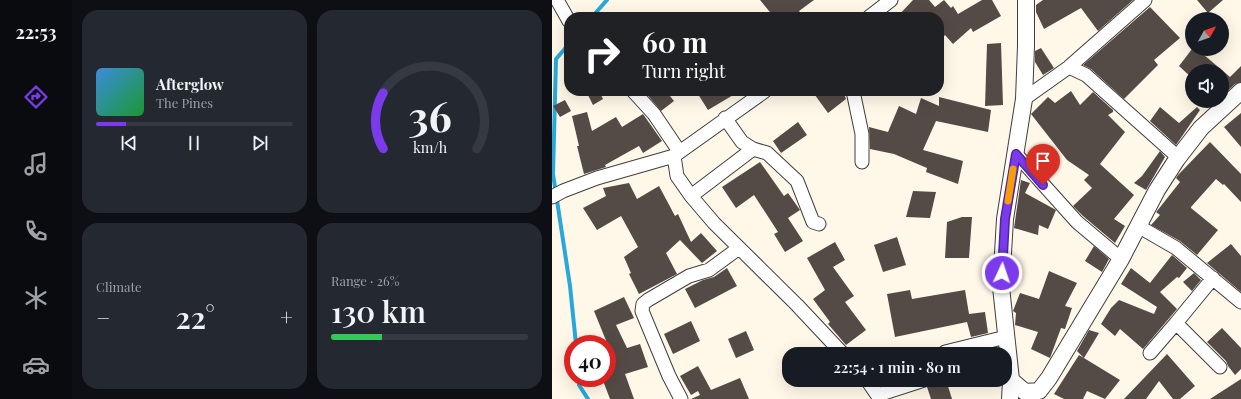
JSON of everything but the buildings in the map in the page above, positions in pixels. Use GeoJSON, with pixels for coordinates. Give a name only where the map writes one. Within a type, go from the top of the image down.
{"type":"FeatureCollection","features":[{"type":"Feature","properties":{"kind":"street"},"geometry":{"type":"LineString","coordinates":[[557,0],[564,12]]}},
{"type":"Feature","properties":{"kind":"street"},"geometry":{"type":"LineString","coordinates":[[875,12],[891,0]]}},
{"type":"Feature","properties":{"kind":"street"},"geometry":{"type":"LineString","coordinates":[[1007,347],[1001,287],[1005,219],[1024,100],[1026,0]]}},
{"type":"Feature","properties":{"kind":"street"},"geometry":{"type":"LineString","coordinates":[[1024,100],[1069,66],[1144,0]]}},
{"type":"Feature","properties":{"kind":"street"},"geometry":{"type":"LineString","coordinates":[[1069,66],[1086,75],[1179,158]]}},
{"type":"Feature","properties":{"kind":"street"},"geometry":{"type":"LineString","coordinates":[[1012,381],[1025,392],[1039,391],[1049,378],[1121,259],[1158,190],[1179,158],[1201,128],[1241,91]]}},
{"type":"Feature","properties":{"kind":"street"},"geometry":{"type":"LineString","coordinates":[[638,96],[654,114],[676,154],[677,176],[691,196],[714,223],[797,306],[835,347]]}},
{"type":"Feature","properties":{"kind":"street"},"geometry":{"type":"LineString","coordinates":[[552,197],[563,191],[597,178],[676,154],[757,96]]}},
{"type":"Feature","properties":{"kind":"street"},"geometry":{"type":"LineString","coordinates":[[854,96],[862,134],[862,162]]}},
{"type":"Feature","properties":{"kind":"street"},"geometry":{"type":"LineString","coordinates":[[725,118],[742,142],[753,149],[767,153],[797,181],[813,222],[819,224]]}},
{"type":"Feature","properties":{"kind":"street"},"geometry":{"type":"LineString","coordinates":[[691,196],[753,149]]}},
{"type":"Feature","properties":{"kind":"street"},"geometry":{"type":"LineString","coordinates":[[1016,154],[1077,222],[1121,259]]}},
{"type":"Feature","properties":{"kind":"street"},"geometry":{"type":"LineString","coordinates":[[1138,226],[1176,248],[1241,302]]}},
{"type":"Feature","properties":{"kind":"street"},"geometry":{"type":"LineString","coordinates":[[681,399],[669,376],[642,311],[643,304],[690,276],[709,270],[739,248]]}},
{"type":"Feature","properties":{"kind":"street"},"geometry":{"type":"LineString","coordinates":[[1150,353],[1213,278]]}},
{"type":"Feature","properties":{"kind":"street"},"geometry":{"type":"LineString","coordinates":[[1176,323],[1220,366]]}},
{"type":"Feature","properties":{"kind":"street"},"geometry":{"type":"LineString","coordinates":[[964,347],[1006,336]]}},
{"type":"Feature","properties":{"kind":"street"},"geometry":{"type":"LineString","coordinates":[[871,387],[879,397],[905,387]]}},
{"type":"Feature","properties":{"kind":"street"},"geometry":{"type":"LineString","coordinates":[[1010,399],[1011,387]]}},
{"type":"Feature","properties":{"kind":"waterway"},"geometry":{"type":"LineString","coordinates":[[596,12],[607,0]]}},
{"type":"Feature","properties":{"kind":"waterway"},"geometry":{"type":"LineString","coordinates":[[564,50],[556,59],[553,174],[570,286],[575,335]]}},
{"type":"Feature","properties":{"kind":"waterway"},"geometry":{"type":"LineString","coordinates":[[580,387],[588,399]]}},
{"type":"Feature","properties":{"kind":"slow traffic"},"geometry":{"type":"LineString","coordinates":[[1008,201],[1013,169]]}},
{"type":"Feature","properties":{"kind":"route"},"geometry":{"type":"LineString","coordinates":[[1002,273],[1005,219],[1016,154],[1043,185]]}}]}
